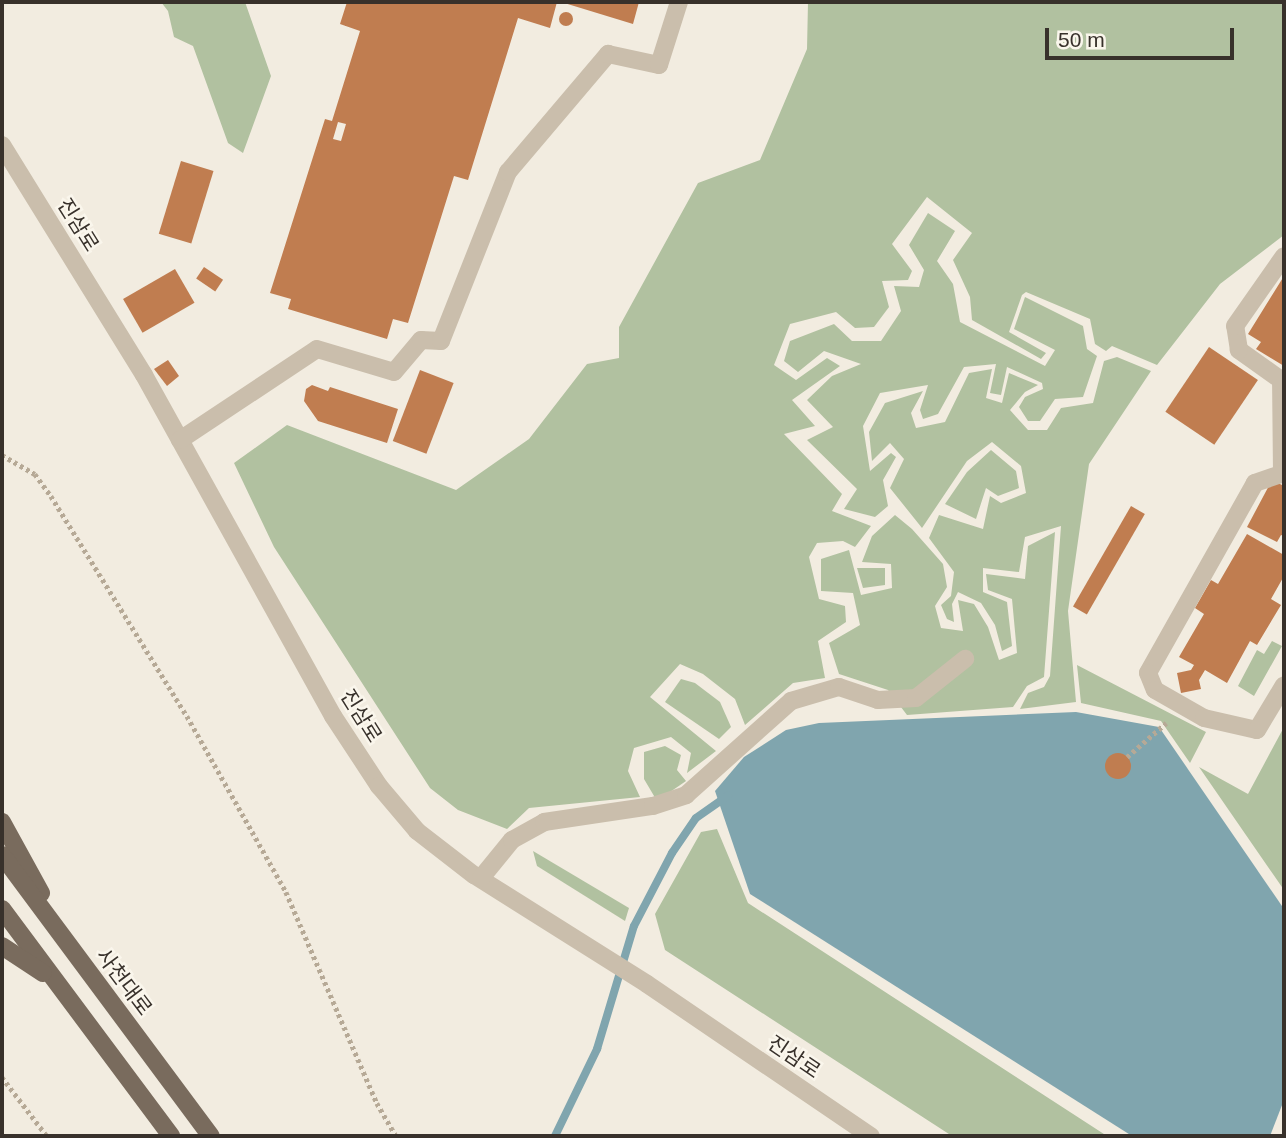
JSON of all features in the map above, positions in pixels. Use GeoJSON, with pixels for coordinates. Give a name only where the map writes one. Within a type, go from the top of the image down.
{"type":"FeatureCollection","features":[{"type":"Feature","properties":{"kind":"main road"},"geometry":{"type":"LineString","coordinates":[[2,822],[79,960]]}},
{"type":"Feature","properties":{"kind":"main road","name":"사천대로"},"geometry":{"type":"LineString","coordinates":[[2,855],[211,1136]]}},
{"type":"Feature","properties":{"kind":"main road"},"geometry":{"type":"LineString","coordinates":[[2,909],[171,1136]]}},
{"type":"Feature","properties":{"kind":"main road"},"geometry":{"type":"LineString","coordinates":[[2,946],[53,980]]}},
{"type":"Feature","properties":{"kind":"street"},"geometry":{"type":"LineString","coordinates":[[180,440],[317,349],[394,372],[421,340],[441,341],[508,172],[608,54],[659,65],[679,2]]}},
{"type":"Feature","properties":{"kind":"street","name":"진삼로"},"geometry":{"type":"LineString","coordinates":[[2,145],[144,375],[333,716],[379,786],[417,831],[481,878],[647,984],[871,1136]]}},
{"type":"Feature","properties":{"kind":"street"},"geometry":{"type":"LineString","coordinates":[[1284,256],[1235,326],[1239,350],[1281,380],[1283,472],[1255,482],[1148,673],[1155,690],[1204,718],[1257,730],[1284,685]]}},
{"type":"Feature","properties":{"kind":"street"},"geometry":{"type":"LineString","coordinates":[[481,878],[512,840],[544,822],[653,806],[686,795],[791,701],[839,687],[878,700],[916,698],[965,659]]}},
{"type":"Feature","properties":{"kind":"path"},"geometry":{"type":"LineString","coordinates":[[2,455],[35,474],[51,496],[187,716],[286,892],[377,1103],[396,1136]]}},
{"type":"Feature","properties":{"kind":"path"},"geometry":{"type":"LineString","coordinates":[[1127,757],[1166,723]]}},
{"type":"Feature","properties":{"kind":"path"},"geometry":{"type":"LineString","coordinates":[[2,1076],[47,1136]]}},
{"type":"Feature","properties":{"kind":"green space"},"geometry":{"type":"Polygon","coordinates":[[[161,2],[245,2],[271,76],[243,153],[228,143],[193,46],[174,37],[168,11],[161,2]]]}},
{"type":"Feature","properties":{"kind":"green space"},"geometry":{"type":"Polygon","coordinates":[[[808,2],[1284,2],[1284,235],[1220,284],[1157,365],[1112,346],[1106,351],[1095,344],[1090,319],[1026,292],[1022,295],[1009,332],[1046,353],[1041,359],[972,320],[970,297],[953,260],[972,233],[927,197],[892,244],[912,271],[908,280],[882,281],[889,307],[874,327],[855,328],[836,312],[790,324],[774,365],[796,380],[827,358],[840,366],[792,400],[815,426],[784,434],[842,494],[832,511],[871,526],[855,547],[843,541],[817,543],[809,557],[819,599],[845,606],[846,622],[818,641],[825,678],[793,683],[745,725],[735,699],[703,674],[680,664],[650,697],[716,751],[687,773],[691,753],[671,737],[634,748],[628,771],[640,797],[529,808],[507,829],[458,810],[430,788],[274,547],[234,463],[287,425],[456,490],[529,439],[587,364],[619,358],[619,327],[698,183],[760,160],[807,49],[808,2]]]}},
{"type":"Feature","properties":{"kind":"green space"},"geometry":{"type":"Polygon","coordinates":[[[928,213],[955,231],[937,261],[953,284],[960,322],[1045,366],[1055,350],[1014,329],[1025,297],[1083,326],[1087,349],[1097,356],[1083,397],[1055,399],[1040,421],[1028,421],[1019,407],[1025,397],[1043,389],[1042,383],[1007,367],[1001,395],[990,393],[996,364],[964,367],[938,414],[923,419],[920,410],[928,385],[880,393],[863,426],[870,471],[891,453],[896,457],[883,480],[888,506],[875,517],[844,509],[857,489],[807,440],[833,427],[807,400],[832,376],[861,364],[824,351],[798,372],[784,361],[790,341],[834,324],[852,341],[881,341],[901,311],[894,286],[919,287],[924,270],[909,245],[928,213]]]}},
{"type":"Feature","properties":{"kind":"green space"},"geometry":{"type":"Polygon","coordinates":[[[1117,357],[1151,371],[1089,464],[1068,611],[1076,702],[1020,709],[1028,693],[1044,687],[1050,676],[1061,526],[1025,537],[1019,572],[983,568],[983,592],[1007,602],[1012,646],[1002,651],[995,625],[981,603],[958,592],[952,604],[954,622],[947,619],[941,605],[951,596],[954,572],[929,538],[939,515],[983,529],[990,496],[1001,503],[1026,493],[1021,466],[992,442],[967,461],[922,528],[890,488],[904,459],[890,443],[872,461],[869,432],[885,403],[923,391],[911,413],[916,428],[945,422],[969,373],[992,369],[986,398],[1002,403],[1009,373],[1038,385],[1025,392],[1010,410],[1028,430],[1047,430],[1061,408],[1093,403],[1104,361],[1117,357]]]}},
{"type":"Feature","properties":{"kind":"green space"},"geometry":{"type":"Polygon","coordinates":[[[991,450],[1016,471],[1019,488],[998,496],[986,488],[976,519],[945,504],[967,472],[991,450]]]}},
{"type":"Feature","properties":{"kind":"green space"},"geometry":{"type":"Polygon","coordinates":[[[895,515],[912,529],[943,564],[947,587],[935,606],[941,628],[963,631],[958,600],[974,604],[988,627],[999,660],[1017,653],[1012,599],[988,590],[986,574],[1025,579],[1028,546],[1055,532],[1044,677],[1027,686],[1013,707],[907,715],[888,690],[839,674],[829,643],[860,625],[853,593],[821,591],[821,559],[849,550],[861,595],[892,588],[891,564],[862,562],[872,536],[895,515]]]}},
{"type":"Feature","properties":{"kind":"green space"},"geometry":{"type":"Polygon","coordinates":[[[857,568],[885,568],[885,585],[863,588],[857,568]]]}},
{"type":"Feature","properties":{"kind":"green space"},"geometry":{"type":"Polygon","coordinates":[[[1272,641],[1282,646],[1254,696],[1238,686],[1257,650],[1264,654],[1272,641]]]}},
{"type":"Feature","properties":{"kind":"green space"},"geometry":{"type":"Polygon","coordinates":[[[1077,665],[1206,732],[1190,763],[1161,721],[1081,703],[1077,665]]]}},
{"type":"Feature","properties":{"kind":"green space"},"geometry":{"type":"Polygon","coordinates":[[[681,679],[695,683],[720,702],[731,727],[719,739],[665,702],[681,679]]]}},
{"type":"Feature","properties":{"kind":"green space"},"geometry":{"type":"Polygon","coordinates":[[[1284,727],[1284,890],[1199,767],[1248,794],[1284,727]]]}},
{"type":"Feature","properties":{"kind":"green space"},"geometry":{"type":"Polygon","coordinates":[[[665,746],[681,755],[677,770],[686,781],[657,801],[644,779],[644,752],[665,746]]]}},
{"type":"Feature","properties":{"kind":"green space"},"geometry":{"type":"Polygon","coordinates":[[[717,829],[748,903],[1107,1136],[952,1136],[665,950],[655,914],[701,832],[717,829]]]}},
{"type":"Feature","properties":{"kind":"green space"},"geometry":{"type":"Polygon","coordinates":[[[533,851],[629,908],[625,921],[537,866],[533,851]]]}},
{"type":"Feature","properties":{"kind":"water"},"geometry":{"type":"Polygon","coordinates":[[[1076,712],[1159,727],[1284,909],[1284,1100],[1270,1136],[1132,1136],[750,894],[715,791],[744,757],[786,730],[819,723],[1076,712]]]}},
{"type":"Feature","properties":{"kind":"building"},"geometry":{"type":"Polygon","coordinates":[[[347,2],[557,2],[550,28],[518,18],[468,180],[454,176],[408,323],[393,319],[387,339],[288,309],[291,299],[270,293],[325,119],[332,121],[360,31],[340,24],[347,2]],[[338,122],[333,139],[341,141],[346,124],[338,122]]]}},
{"type":"Feature","properties":{"kind":"building"},"geometry":{"type":"Polygon","coordinates":[[[561,2],[639,2],[633,24],[561,2]]]}},
{"type":"Feature","properties":{"kind":"building"},"geometry":{"type":"Polygon","coordinates":[[[566,12],[571,14],[571,24],[566,26],[561,24],[559,19],[561,14],[566,12]]]}},
{"type":"Feature","properties":{"kind":"building"},"geometry":{"type":"Polygon","coordinates":[[[181,161],[214,171],[191,244],[159,234],[181,161]]]}},
{"type":"Feature","properties":{"kind":"building"},"geometry":{"type":"Polygon","coordinates":[[[204,267],[223,280],[215,291],[196,279],[204,267]]]}},
{"type":"Feature","properties":{"kind":"building"},"geometry":{"type":"Polygon","coordinates":[[[175,269],[194,303],[143,333],[123,299],[175,269]]]}},
{"type":"Feature","properties":{"kind":"building"},"geometry":{"type":"Polygon","coordinates":[[[1284,276],[1284,366],[1256,349],[1261,342],[1248,334],[1284,276]]]}},
{"type":"Feature","properties":{"kind":"building"},"geometry":{"type":"Polygon","coordinates":[[[1209,347],[1258,380],[1214,445],[1165,412],[1209,347]]]}},
{"type":"Feature","properties":{"kind":"building"},"geometry":{"type":"Polygon","coordinates":[[[168,360],[179,376],[167,386],[154,369],[168,360]]]}},
{"type":"Feature","properties":{"kind":"building"},"geometry":{"type":"Polygon","coordinates":[[[420,370],[454,383],[426,454],[393,441],[420,370]]]}},
{"type":"Feature","properties":{"kind":"building"},"geometry":{"type":"Polygon","coordinates":[[[312,385],[328,391],[330,387],[398,409],[387,443],[318,421],[304,401],[306,389],[312,385]]]}},
{"type":"Feature","properties":{"kind":"building"},"geometry":{"type":"Polygon","coordinates":[[[1272,480],[1284,486],[1284,536],[1281,535],[1277,542],[1247,527],[1272,480]]]}},
{"type":"Feature","properties":{"kind":"building"},"geometry":{"type":"Polygon","coordinates":[[[1131,506],[1145,514],[1087,614],[1073,606],[1131,506]]]}},
{"type":"Feature","properties":{"kind":"building"},"geometry":{"type":"Polygon","coordinates":[[[1247,534],[1284,555],[1284,576],[1271,599],[1281,605],[1257,645],[1250,641],[1227,683],[1205,670],[1199,680],[1201,689],[1181,693],[1177,673],[1191,670],[1194,665],[1179,657],[1204,614],[1195,608],[1211,580],[1218,584],[1247,534]]]}},
{"type":"Feature","properties":{"kind":"building"},"geometry":{"type":"Polygon","coordinates":[[[1118,753],[1127,757],[1131,766],[1127,775],[1118,779],[1109,775],[1105,766],[1109,757],[1118,753]]]}},
{"type":"Feature","properties":{"kind":"waterway"},"geometry":{"type":"LineString","coordinates":[[555,1136],[597,1049],[634,926],[672,853],[696,818],[728,796]]}}]}
